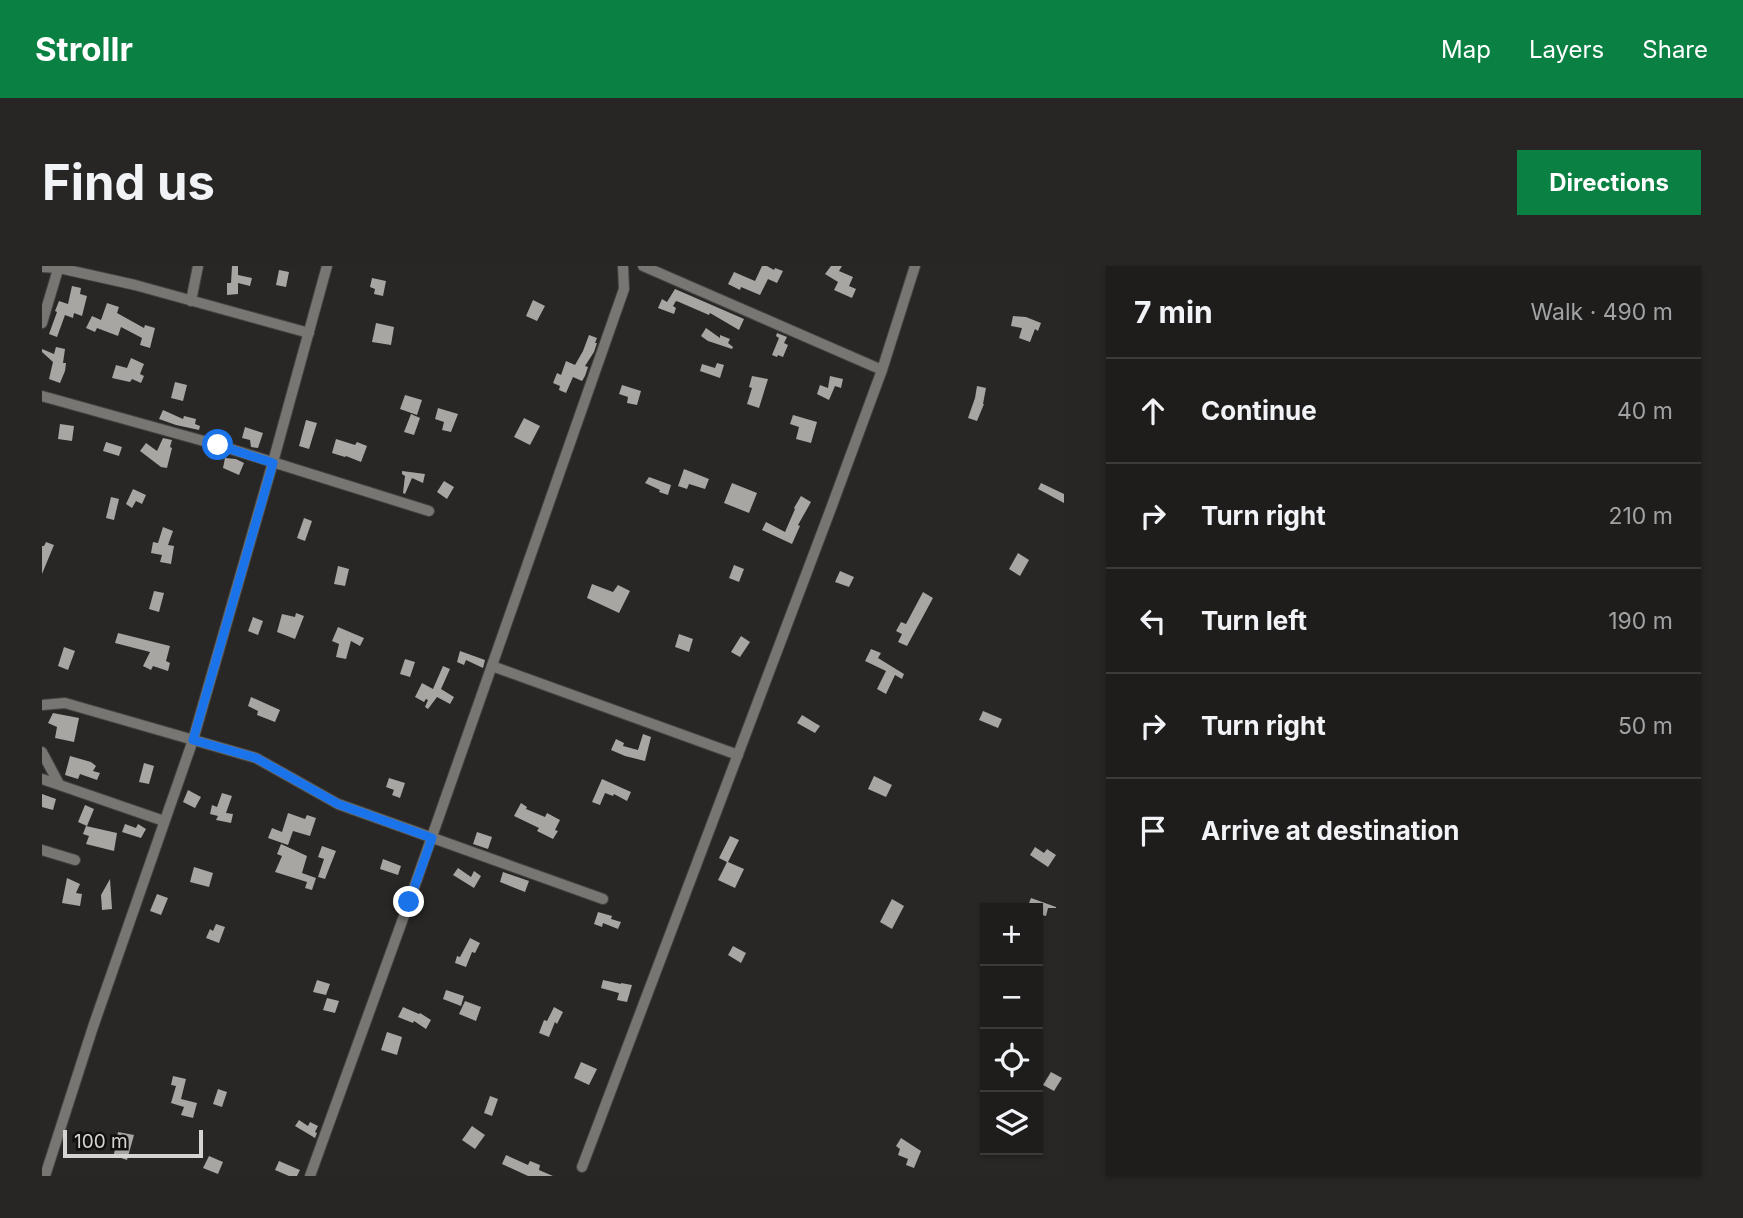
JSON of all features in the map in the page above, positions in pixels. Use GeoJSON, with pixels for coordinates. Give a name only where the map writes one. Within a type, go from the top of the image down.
{"type":"FeatureCollection","features":[{"type":"Feature","properties":{"kind":"street"},"geometry":{"type":"LineString","coordinates":[[191,301],[198,266]]}},
{"type":"Feature","properties":{"kind":"street"},"geometry":{"type":"LineString","coordinates":[[45,1176],[93,1027],[193,740],[327,266]]}},
{"type":"Feature","properties":{"kind":"street"},"geometry":{"type":"LineString","coordinates":[[310,1176],[432,838],[624,289],[623,266]]}},
{"type":"Feature","properties":{"kind":"street"},"geometry":{"type":"LineString","coordinates":[[643,266],[882,370]]}},
{"type":"Feature","properties":{"kind":"street"},"geometry":{"type":"LineString","coordinates":[[582,1167],[882,370],[915,266]]}},
{"type":"Feature","properties":{"kind":"street"},"geometry":{"type":"LineString","coordinates":[[42,267],[59,267],[135,285],[309,333]]}},
{"type":"Feature","properties":{"kind":"street"},"geometry":{"type":"LineString","coordinates":[[42,323],[59,267]]}},
{"type":"Feature","properties":{"kind":"street"},"geometry":{"type":"LineString","coordinates":[[42,396],[429,510]]}},
{"type":"Feature","properties":{"kind":"street"},"geometry":{"type":"LineString","coordinates":[[492,666],[738,755]]}},
{"type":"Feature","properties":{"kind":"street"},"geometry":{"type":"LineString","coordinates":[[42,705],[65,703],[256,758],[338,804],[603,899]]}},
{"type":"Feature","properties":{"kind":"street"},"geometry":{"type":"LineString","coordinates":[[42,752],[59,784]]}},
{"type":"Feature","properties":{"kind":"street"},"geometry":{"type":"LineString","coordinates":[[42,779],[164,821]]}},
{"type":"Feature","properties":{"kind":"street"},"geometry":{"type":"LineString","coordinates":[[42,850],[75,860]]}},
{"type":"Feature","properties":{"kind":"building"},"geometry":{"type":"Polygon","coordinates":[[[232,266],[238,266],[238,275],[252,278],[250,286],[238,283],[238,294],[227,295],[227,283],[231,283],[232,266]]]}},
{"type":"Feature","properties":{"kind":"building"},"geometry":{"type":"Polygon","coordinates":[[[762,266],[783,271],[777,283],[768,279],[760,295],[728,284],[734,272],[755,281],[762,266]]]}},
{"type":"Feature","properties":{"kind":"building"},"geometry":{"type":"Polygon","coordinates":[[[831,266],[842,266],[839,271],[853,277],[849,286],[856,289],[852,298],[834,290],[838,282],[825,274],[831,266]]]}},
{"type":"Feature","properties":{"kind":"building"},"geometry":{"type":"Polygon","coordinates":[[[279,270],[289,272],[286,287],[276,285],[279,270]]]}},
{"type":"Feature","properties":{"kind":"building"},"geometry":{"type":"Polygon","coordinates":[[[372,278],[386,281],[383,296],[374,294],[375,289],[370,287],[372,278]]]}},
{"type":"Feature","properties":{"kind":"building"},"geometry":{"type":"Polygon","coordinates":[[[72,286],[81,288],[80,294],[87,296],[82,316],[74,313],[73,318],[65,315],[57,337],[49,334],[59,301],[68,304],[72,286]]]}},
{"type":"Feature","properties":{"kind":"building"},"geometry":{"type":"Polygon","coordinates":[[[675,289],[744,319],[739,330],[710,313],[709,315],[676,301],[673,306],[676,308],[674,314],[658,308],[662,299],[667,302],[675,289]]]}},
{"type":"Feature","properties":{"kind":"building"},"geometry":{"type":"Polygon","coordinates":[[[533,300],[545,306],[537,321],[526,316],[533,300]]]}},
{"type":"Feature","properties":{"kind":"building"},"geometry":{"type":"Polygon","coordinates":[[[107,303],[119,307],[117,313],[144,328],[145,325],[155,328],[150,348],[140,345],[142,338],[121,327],[118,336],[97,328],[95,332],[86,328],[92,316],[101,320],[107,303]]]}},
{"type":"Feature","properties":{"kind":"building"},"geometry":{"type":"Polygon","coordinates":[[[1013,316],[1026,317],[1041,323],[1038,331],[1035,329],[1030,342],[1019,338],[1022,328],[1011,326],[1013,316]]]}},
{"type":"Feature","properties":{"kind":"building"},"geometry":{"type":"Polygon","coordinates":[[[376,323],[394,327],[391,345],[372,342],[376,323]]]}},
{"type":"Feature","properties":{"kind":"building"},"geometry":{"type":"Polygon","coordinates":[[[706,328],[720,338],[720,335],[730,339],[728,343],[732,349],[701,336],[706,328]]]}},
{"type":"Feature","properties":{"kind":"building"},"geometry":{"type":"Polygon","coordinates":[[[777,333],[787,337],[784,343],[788,345],[783,357],[772,355],[779,338],[777,333]]]}},
{"type":"Feature","properties":{"kind":"building"},"geometry":{"type":"Polygon","coordinates":[[[589,335],[597,338],[597,343],[585,366],[588,367],[585,376],[582,381],[573,377],[566,393],[559,390],[560,386],[553,383],[557,373],[561,375],[566,361],[575,365],[589,335]]]}},
{"type":"Feature","properties":{"kind":"building"},"geometry":{"type":"Polygon","coordinates":[[[56,347],[65,349],[65,371],[60,383],[49,379],[53,362],[42,352],[42,349],[54,354],[56,347]]]}},
{"type":"Feature","properties":{"kind":"building"},"geometry":{"type":"Polygon","coordinates":[[[131,358],[144,364],[140,374],[144,376],[141,383],[132,379],[130,382],[112,378],[116,365],[127,368],[131,358]]]}},
{"type":"Feature","properties":{"kind":"building"},"geometry":{"type":"Polygon","coordinates":[[[717,363],[724,365],[720,378],[700,371],[702,364],[715,368],[717,363]]]}},
{"type":"Feature","properties":{"kind":"building"},"geometry":{"type":"Polygon","coordinates":[[[752,376],[768,379],[759,408],[747,404],[752,388],[749,387],[752,376]]]}},
{"type":"Feature","properties":{"kind":"building"},"geometry":{"type":"Polygon","coordinates":[[[830,376],[843,379],[841,388],[835,386],[829,400],[817,394],[820,385],[828,388],[830,376]]]}},
{"type":"Feature","properties":{"kind":"building"},"geometry":{"type":"Polygon","coordinates":[[[175,382],[187,385],[183,401],[171,398],[175,382]]]}},
{"type":"Feature","properties":{"kind":"building"},"geometry":{"type":"Polygon","coordinates":[[[622,385],[641,391],[637,405],[627,403],[628,397],[619,394],[622,385]]]}},
{"type":"Feature","properties":{"kind":"building"},"geometry":{"type":"Polygon","coordinates":[[[977,386],[986,388],[984,404],[977,421],[968,418],[977,386]]]}},
{"type":"Feature","properties":{"kind":"building"},"geometry":{"type":"Polygon","coordinates":[[[405,395],[422,400],[417,415],[400,409],[405,395]]]}},
{"type":"Feature","properties":{"kind":"building"},"geometry":{"type":"Polygon","coordinates":[[[438,408],[458,414],[451,432],[442,430],[444,422],[435,419],[438,408]]]}},
{"type":"Feature","properties":{"kind":"building"},"geometry":{"type":"Polygon","coordinates":[[[163,410],[183,419],[184,416],[196,419],[195,424],[200,426],[199,430],[159,419],[163,410]]]}},
{"type":"Feature","properties":{"kind":"building"},"geometry":{"type":"Polygon","coordinates":[[[411,414],[420,418],[414,435],[404,432],[411,414]]]}},
{"type":"Feature","properties":{"kind":"building"},"geometry":{"type":"Polygon","coordinates":[[[793,415],[817,422],[811,443],[796,439],[799,427],[790,424],[793,415]]]}},
{"type":"Feature","properties":{"kind":"building"},"geometry":{"type":"Polygon","coordinates":[[[524,418],[540,426],[530,445],[514,437],[524,418]]]}},
{"type":"Feature","properties":{"kind":"building"},"geometry":{"type":"Polygon","coordinates":[[[306,420],[317,423],[309,449],[299,446],[306,420]]]}},
{"type":"Feature","properties":{"kind":"building"},"geometry":{"type":"Polygon","coordinates":[[[60,424],[74,426],[72,441],[58,439],[60,424]]]}},
{"type":"Feature","properties":{"kind":"building"},"geometry":{"type":"Polygon","coordinates":[[[245,427],[263,433],[258,448],[251,447],[250,440],[242,438],[245,427]]]}},
{"type":"Feature","properties":{"kind":"building"},"geometry":{"type":"Polygon","coordinates":[[[163,438],[172,440],[167,468],[161,467],[140,451],[146,443],[157,451],[163,438]]]}},
{"type":"Feature","properties":{"kind":"building"},"geometry":{"type":"Polygon","coordinates":[[[336,439],[367,446],[361,462],[332,453],[336,439]]]}},
{"type":"Feature","properties":{"kind":"building"},"geometry":{"type":"Polygon","coordinates":[[[106,442],[122,447],[119,456],[103,451],[106,442]]]}},
{"type":"Feature","properties":{"kind":"building"},"geometry":{"type":"Polygon","coordinates":[[[225,458],[244,463],[239,475],[223,468],[225,458]]]}},
{"type":"Feature","properties":{"kind":"building"},"geometry":{"type":"Polygon","coordinates":[[[684,469],[709,479],[705,489],[689,484],[687,489],[678,486],[684,469]]]}},
{"type":"Feature","properties":{"kind":"building"},"geometry":{"type":"Polygon","coordinates":[[[402,471],[425,474],[423,483],[412,478],[405,494],[403,493],[405,476],[402,471]]]}},
{"type":"Feature","properties":{"kind":"building"},"geometry":{"type":"Polygon","coordinates":[[[649,477],[671,485],[668,495],[645,483],[649,477]]]}},
{"type":"Feature","properties":{"kind":"building"},"geometry":{"type":"Polygon","coordinates":[[[444,481],[454,487],[447,499],[437,492],[444,481]]]}},
{"type":"Feature","properties":{"kind":"building"},"geometry":{"type":"Polygon","coordinates":[[[732,483],[757,493],[749,513],[724,503],[732,483]]]}},
{"type":"Feature","properties":{"kind":"building"},"geometry":{"type":"Polygon","coordinates":[[[1041,483],[1064,494],[1064,503],[1038,489],[1041,483]]]}},
{"type":"Feature","properties":{"kind":"building"},"geometry":{"type":"Polygon","coordinates":[[[133,489],[146,495],[142,504],[136,501],[132,508],[126,504],[133,489]]]}},
{"type":"Feature","properties":{"kind":"building"},"geometry":{"type":"Polygon","coordinates":[[[801,496],[811,502],[798,525],[800,526],[792,544],[762,530],[766,522],[785,532],[801,496]]]}},
{"type":"Feature","properties":{"kind":"building"},"geometry":{"type":"Polygon","coordinates":[[[111,497],[119,499],[114,520],[106,518],[111,497]]]}},
{"type":"Feature","properties":{"kind":"building"},"geometry":{"type":"Polygon","coordinates":[[[304,518],[312,521],[305,541],[297,538],[304,518]]]}},
{"type":"Feature","properties":{"kind":"building"},"geometry":{"type":"Polygon","coordinates":[[[163,527],[173,531],[168,545],[174,546],[171,564],[160,562],[162,555],[151,553],[153,542],[158,543],[163,527]]]}},
{"type":"Feature","properties":{"kind":"building"},"geometry":{"type":"Polygon","coordinates":[[[46,542],[54,545],[42,574],[42,546],[46,542]]]}},
{"type":"Feature","properties":{"kind":"building"},"geometry":{"type":"Polygon","coordinates":[[[1018,553],[1029,560],[1020,576],[1009,569],[1018,553]]]}},
{"type":"Feature","properties":{"kind":"building"},"geometry":{"type":"Polygon","coordinates":[[[734,565],[744,569],[739,582],[729,578],[734,565]]]}},
{"type":"Feature","properties":{"kind":"building"},"geometry":{"type":"Polygon","coordinates":[[[338,566],[349,569],[345,586],[334,584],[338,566]]]}},
{"type":"Feature","properties":{"kind":"building"},"geometry":{"type":"Polygon","coordinates":[[[840,571],[854,577],[849,587],[835,582],[840,571]]]}},
{"type":"Feature","properties":{"kind":"building"},"geometry":{"type":"Polygon","coordinates":[[[592,584],[613,592],[618,585],[630,591],[619,613],[587,598],[592,584]]]}},
{"type":"Feature","properties":{"kind":"building"},"geometry":{"type":"Polygon","coordinates":[[[154,591],[164,593],[159,612],[149,609],[154,591]]]}},
{"type":"Feature","properties":{"kind":"building"},"geometry":{"type":"Polygon","coordinates":[[[923,592],[933,598],[907,646],[898,642],[902,634],[896,631],[901,622],[906,624],[923,592]]]}},
{"type":"Feature","properties":{"kind":"building"},"geometry":{"type":"Polygon","coordinates":[[[296,613],[304,616],[295,639],[277,632],[282,614],[295,617],[296,613]]]}},
{"type":"Feature","properties":{"kind":"building"},"geometry":{"type":"Polygon","coordinates":[[[253,617],[263,621],[258,635],[248,631],[253,617]]]}},
{"type":"Feature","properties":{"kind":"building"},"geometry":{"type":"Polygon","coordinates":[[[338,627],[364,638],[360,646],[351,641],[346,659],[336,657],[339,644],[332,641],[338,627]]]}},
{"type":"Feature","properties":{"kind":"building"},"geometry":{"type":"Polygon","coordinates":[[[118,633],[170,646],[166,661],[170,663],[168,671],[153,666],[151,670],[143,666],[150,652],[115,643],[118,633]]]}},
{"type":"Feature","properties":{"kind":"building"},"geometry":{"type":"Polygon","coordinates":[[[679,634],[693,639],[689,652],[675,647],[679,634]]]}},
{"type":"Feature","properties":{"kind":"building"},"geometry":{"type":"Polygon","coordinates":[[[741,636],[750,642],[740,657],[731,652],[741,636]]]}},
{"type":"Feature","properties":{"kind":"building"},"geometry":{"type":"Polygon","coordinates":[[[64,647],[75,651],[68,670],[58,666],[64,647]]]}},
{"type":"Feature","properties":{"kind":"building"},"geometry":{"type":"Polygon","coordinates":[[[871,649],[881,653],[878,658],[904,674],[902,679],[895,675],[886,694],[877,689],[886,671],[865,661],[871,649]]]}},
{"type":"Feature","properties":{"kind":"building"},"geometry":{"type":"Polygon","coordinates":[[[460,651],[485,660],[483,668],[466,660],[464,665],[457,662],[460,651]]]}},
{"type":"Feature","properties":{"kind":"building"},"geometry":{"type":"Polygon","coordinates":[[[405,659],[415,662],[410,677],[400,674],[405,659]]]}},
{"type":"Feature","properties":{"kind":"building"},"geometry":{"type":"Polygon","coordinates":[[[443,666],[450,669],[441,689],[454,697],[450,704],[437,697],[428,709],[425,707],[428,700],[424,702],[415,697],[422,683],[433,689],[443,666]]]}},
{"type":"Feature","properties":{"kind":"building"},"geometry":{"type":"Polygon","coordinates":[[[251,697],[280,710],[275,722],[257,715],[258,711],[248,706],[251,697]]]}},
{"type":"Feature","properties":{"kind":"building"},"geometry":{"type":"Polygon","coordinates":[[[983,711],[1002,719],[998,728],[979,720],[983,711]]]}},
{"type":"Feature","properties":{"kind":"building"},"geometry":{"type":"Polygon","coordinates":[[[53,713],[79,718],[74,742],[55,738],[57,727],[48,723],[53,713]]]}},
{"type":"Feature","properties":{"kind":"building"},"geometry":{"type":"Polygon","coordinates":[[[802,715],[820,726],[815,733],[797,723],[802,715]]]}},
{"type":"Feature","properties":{"kind":"building"},"geometry":{"type":"Polygon","coordinates":[[[643,734],[651,737],[645,761],[611,750],[616,739],[624,743],[623,746],[638,750],[643,734]]]}},
{"type":"Feature","properties":{"kind":"building"},"geometry":{"type":"Polygon","coordinates":[[[70,756],[96,766],[93,771],[100,773],[97,780],[80,774],[78,779],[65,775],[70,756]]]}},
{"type":"Feature","properties":{"kind":"building"},"geometry":{"type":"Polygon","coordinates":[[[144,763],[154,766],[149,784],[139,782],[144,763]]]}},
{"type":"Feature","properties":{"kind":"building"},"geometry":{"type":"Polygon","coordinates":[[[874,776],[892,785],[886,797],[868,789],[874,776]]]}},
{"type":"Feature","properties":{"kind":"building"},"geometry":{"type":"Polygon","coordinates":[[[389,778],[405,783],[400,798],[392,795],[394,790],[386,787],[389,778]]]}},
{"type":"Feature","properties":{"kind":"building"},"geometry":{"type":"Polygon","coordinates":[[[602,779],[631,792],[627,801],[614,794],[605,793],[600,805],[592,802],[602,779]]]}},
{"type":"Feature","properties":{"kind":"building"},"geometry":{"type":"Polygon","coordinates":[[[188,790],[201,797],[195,808],[183,802],[188,790]]]}},
{"type":"Feature","properties":{"kind":"building"},"geometry":{"type":"Polygon","coordinates":[[[222,793],[232,796],[226,813],[233,814],[231,823],[216,820],[218,816],[210,814],[212,805],[217,807],[222,793]]]}},
{"type":"Feature","properties":{"kind":"building"},"geometry":{"type":"Polygon","coordinates":[[[42,794],[56,799],[53,810],[42,807],[42,794]]]}},
{"type":"Feature","properties":{"kind":"building"},"geometry":{"type":"Polygon","coordinates":[[[521,803],[526,809],[545,817],[547,813],[560,820],[553,839],[537,831],[539,828],[514,816],[521,803]]]}},
{"type":"Feature","properties":{"kind":"building"},"geometry":{"type":"Polygon","coordinates":[[[85,805],[94,809],[87,826],[78,822],[85,805]]]}},
{"type":"Feature","properties":{"kind":"building"},"geometry":{"type":"Polygon","coordinates":[[[288,813],[305,819],[307,815],[316,818],[310,836],[293,831],[288,845],[268,838],[272,828],[282,832],[288,813]]]}},
{"type":"Feature","properties":{"kind":"building"},"geometry":{"type":"Polygon","coordinates":[[[125,824],[136,828],[138,824],[146,829],[141,838],[122,832],[125,824]]]}},
{"type":"Feature","properties":{"kind":"building"},"geometry":{"type":"Polygon","coordinates":[[[86,826],[117,833],[114,851],[86,844],[89,836],[83,834],[86,826]]]}},
{"type":"Feature","properties":{"kind":"building"},"geometry":{"type":"Polygon","coordinates":[[[477,832],[492,837],[488,849],[473,844],[477,832]]]}},
{"type":"Feature","properties":{"kind":"building"},"geometry":{"type":"Polygon","coordinates":[[[730,836],[739,840],[728,862],[744,869],[735,888],[718,880],[727,862],[719,858],[730,836]]]}},
{"type":"Feature","properties":{"kind":"building"},"geometry":{"type":"Polygon","coordinates":[[[281,844],[307,856],[302,873],[316,878],[312,890],[305,888],[307,882],[275,872],[282,856],[277,854],[281,844]]]}},
{"type":"Feature","properties":{"kind":"building"},"geometry":{"type":"Polygon","coordinates":[[[322,846],[336,851],[325,879],[318,877],[324,859],[318,857],[322,846]]]}},
{"type":"Feature","properties":{"kind":"building"},"geometry":{"type":"Polygon","coordinates":[[[1035,847],[1044,853],[1047,849],[1056,855],[1048,867],[1030,855],[1035,847]]]}},
{"type":"Feature","properties":{"kind":"building"},"geometry":{"type":"Polygon","coordinates":[[[383,859],[401,866],[398,875],[380,869],[383,859]]]}},
{"type":"Feature","properties":{"kind":"building"},"geometry":{"type":"Polygon","coordinates":[[[194,867],[213,873],[209,887],[190,882],[194,867]]]}},
{"type":"Feature","properties":{"kind":"building"},"geometry":{"type":"Polygon","coordinates":[[[458,868],[471,877],[474,871],[481,876],[474,888],[453,875],[458,868]]]}},
{"type":"Feature","properties":{"kind":"building"},"geometry":{"type":"Polygon","coordinates":[[[503,872],[529,881],[525,892],[500,882],[503,872]]]}},
{"type":"Feature","properties":{"kind":"building"},"geometry":{"type":"Polygon","coordinates":[[[67,878],[80,884],[76,893],[82,894],[80,906],[62,903],[67,878]]]}},
{"type":"Feature","properties":{"kind":"building"},"geometry":{"type":"Polygon","coordinates":[[[110,879],[112,909],[102,910],[101,895],[110,879]]]}},
{"type":"Feature","properties":{"kind":"building"},"geometry":{"type":"Polygon","coordinates":[[[157,894],[168,898],[161,915],[150,911],[157,894]]]}},
{"type":"Feature","properties":{"kind":"building"},"geometry":{"type":"Polygon","coordinates":[[[1031,898],[1056,908],[1048,908],[1046,916],[1043,915],[1043,903],[1029,903],[1031,898]]]}},
{"type":"Feature","properties":{"kind":"building"},"geometry":{"type":"Polygon","coordinates":[[[892,899],[904,906],[892,929],[880,922],[892,899]]]}},
{"type":"Feature","properties":{"kind":"building"},"geometry":{"type":"Polygon","coordinates":[[[598,912],[621,922],[618,929],[603,923],[602,927],[594,924],[598,912]]]}},
{"type":"Feature","properties":{"kind":"building"},"geometry":{"type":"Polygon","coordinates":[[[216,924],[225,927],[219,943],[206,938],[216,924]]]}},
{"type":"Feature","properties":{"kind":"building"},"geometry":{"type":"Polygon","coordinates":[[[470,938],[480,943],[475,953],[472,952],[466,967],[455,963],[470,938]]]}},
{"type":"Feature","properties":{"kind":"building"},"geometry":{"type":"Polygon","coordinates":[[[733,946],[746,953],[741,963],[728,955],[733,946]]]}},
{"type":"Feature","properties":{"kind":"building"},"geometry":{"type":"Polygon","coordinates":[[[317,980],[330,984],[326,995],[313,992],[317,980]]]}},
{"type":"Feature","properties":{"kind":"building"},"geometry":{"type":"Polygon","coordinates":[[[603,980],[632,985],[627,1002],[617,1000],[619,993],[601,988],[603,980]]]}},
{"type":"Feature","properties":{"kind":"building"},"geometry":{"type":"Polygon","coordinates":[[[446,990],[464,996],[461,1006],[443,999],[446,990]]]}},
{"type":"Feature","properties":{"kind":"building"},"geometry":{"type":"Polygon","coordinates":[[[327,998],[339,1001],[335,1013],[323,1010],[327,998]]]}},
{"type":"Feature","properties":{"kind":"building"},"geometry":{"type":"Polygon","coordinates":[[[465,1001],[481,1007],[476,1021],[459,1014],[465,1001]]]}},
{"type":"Feature","properties":{"kind":"building"},"geometry":{"type":"Polygon","coordinates":[[[403,1007],[431,1020],[426,1029],[414,1021],[413,1023],[398,1017],[403,1007]]]}},
{"type":"Feature","properties":{"kind":"building"},"geometry":{"type":"Polygon","coordinates":[[[554,1007],[563,1012],[549,1037],[539,1033],[544,1020],[547,1021],[554,1007]]]}},
{"type":"Feature","properties":{"kind":"building"},"geometry":{"type":"Polygon","coordinates":[[[387,1032],[402,1037],[397,1055],[381,1050],[387,1032]]]}},
{"type":"Feature","properties":{"kind":"building"},"geometry":{"type":"Polygon","coordinates":[[[581,1062],[597,1069],[589,1085],[574,1078],[581,1062]]]}},
{"type":"Feature","properties":{"kind":"building"},"geometry":{"type":"Polygon","coordinates":[[[1051,1072],[1062,1078],[1054,1091],[1043,1085],[1051,1072]]]}},
{"type":"Feature","properties":{"kind":"building"},"geometry":{"type":"Polygon","coordinates":[[[173,1076],[186,1079],[181,1099],[197,1103],[193,1118],[181,1115],[184,1107],[171,1103],[176,1086],[171,1085],[173,1076]]]}},
{"type":"Feature","properties":{"kind":"building"},"geometry":{"type":"Polygon","coordinates":[[[218,1089],[227,1092],[222,1107],[213,1104],[218,1089]]]}},
{"type":"Feature","properties":{"kind":"building"},"geometry":{"type":"Polygon","coordinates":[[[490,1096],[498,1099],[492,1116],[484,1113],[490,1096]]]}},
{"type":"Feature","properties":{"kind":"building"},"geometry":{"type":"Polygon","coordinates":[[[299,1120],[308,1126],[310,1122],[318,1126],[315,1138],[295,1126],[299,1120]]]}},
{"type":"Feature","properties":{"kind":"building"},"geometry":{"type":"Polygon","coordinates":[[[472,1126],[485,1135],[475,1149],[462,1140],[472,1126]]]}},
{"type":"Feature","properties":{"kind":"building"},"geometry":{"type":"Polygon","coordinates":[[[118,1132],[134,1135],[127,1160],[114,1154],[118,1132]]]}},
{"type":"Feature","properties":{"kind":"building"},"geometry":{"type":"Polygon","coordinates":[[[901,1138],[921,1151],[914,1168],[906,1165],[908,1159],[898,1155],[900,1149],[896,1146],[901,1138]]]}},
{"type":"Feature","properties":{"kind":"building"},"geometry":{"type":"Polygon","coordinates":[[[506,1155],[528,1165],[530,1161],[540,1165],[539,1170],[553,1176],[528,1176],[502,1164],[506,1155]]]}},
{"type":"Feature","properties":{"kind":"building"},"geometry":{"type":"Polygon","coordinates":[[[209,1156],[223,1162],[218,1174],[203,1168],[209,1156]]]}},
{"type":"Feature","properties":{"kind":"building"},"geometry":{"type":"Polygon","coordinates":[[[279,1161],[300,1170],[297,1176],[289,1176],[275,1170],[279,1161]]]}},
{"type":"Feature","properties":{"kind":"route"},"geometry":{"type":"LineString","coordinates":[[218,445],[273,463],[193,740],[256,758],[338,804],[432,838],[409,902]]}}]}
